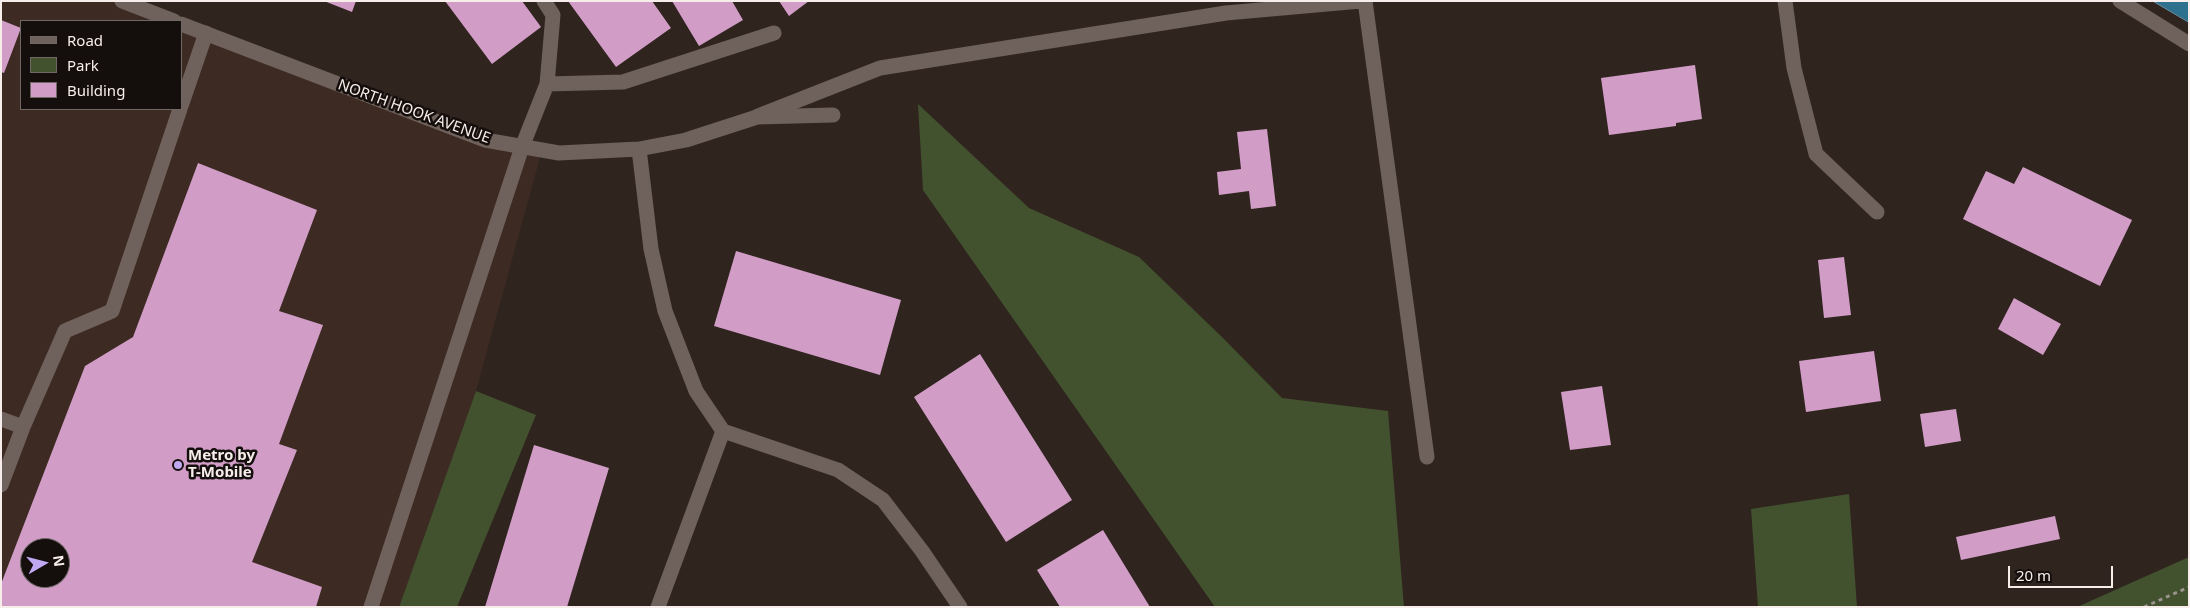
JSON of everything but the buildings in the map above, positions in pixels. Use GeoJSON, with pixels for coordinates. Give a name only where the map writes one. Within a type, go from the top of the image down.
{"type":"FeatureCollection","features":[{"type":"Feature","properties":{"kind":"street"},"geometry":{"type":"LineString","coordinates":[[122,1],[171,20]]}},
{"type":"Feature","properties":{"kind":"street"},"geometry":{"type":"LineString","coordinates":[[371,607],[522,147],[546,84],[553,15],[544,1]]}},
{"type":"Feature","properties":{"kind":"street"},"geometry":{"type":"LineString","coordinates":[[757,117],[880,68],[1226,14],[1361,1]]}},
{"type":"Feature","properties":{"kind":"street"},"geometry":{"type":"LineString","coordinates":[[1365,1],[1427,457]]}},
{"type":"Feature","properties":{"kind":"street"},"geometry":{"type":"LineString","coordinates":[[1785,1],[1794,68],[1816,154],[1877,212]]}},
{"type":"Feature","properties":{"kind":"street"},"geometry":{"type":"LineString","coordinates":[[2120,1],[2189,44]]}},
{"type":"Feature","properties":{"kind":"street","name":"NORTH HOOK AVENUE"},"geometry":{"type":"LineString","coordinates":[[182,24],[485,140],[559,154],[639,149],[686,140],[757,117],[833,116]]}},
{"type":"Feature","properties":{"kind":"street"},"geometry":{"type":"LineString","coordinates":[[182,105],[206,33]]}},
{"type":"Feature","properties":{"kind":"street"},"geometry":{"type":"LineString","coordinates":[[546,84],[624,82],[774,33]]}},
{"type":"Feature","properties":{"kind":"street"},"geometry":{"type":"LineString","coordinates":[[1,485],[65,331],[112,312],[180,110]]}},
{"type":"Feature","properties":{"kind":"street"},"geometry":{"type":"LineString","coordinates":[[639,149],[651,249],[665,311],[696,392],[723,431],[838,470],[883,500],[922,551],[960,607]]}},
{"type":"Feature","properties":{"kind":"street"},"geometry":{"type":"LineString","coordinates":[[1,419],[24,427]]}},
{"type":"Feature","properties":{"kind":"street"},"geometry":{"type":"LineString","coordinates":[[658,607],[723,431]]}},
{"type":"Feature","properties":{"kind":"path"},"geometry":{"type":"LineString","coordinates":[[2144,607],[2189,587]]}},
{"type":"Feature","properties":{"kind":"shaded area"},"geometry":{"type":"Polygon","coordinates":[[[1,1],[122,1],[171,20],[20,20],[20,110],[182,110],[182,24],[485,140],[542,150],[476,391],[399,607],[1,607],[1,1]]]}},
{"type":"Feature","properties":{"kind":"green space"},"geometry":{"type":"Polygon","coordinates":[[[918,104],[1029,208],[1139,257],[1282,398],[1388,411],[1404,607],[1215,607],[923,190],[918,104]]]}},
{"type":"Feature","properties":{"kind":"green space"},"geometry":{"type":"Polygon","coordinates":[[[476,391],[536,415],[457,607],[399,607],[476,391]]]}},
{"type":"Feature","properties":{"kind":"green space"},"geometry":{"type":"Polygon","coordinates":[[[1849,494],[1857,607],[1758,607],[1751,509],[1849,494]]]}},
{"type":"Feature","properties":{"kind":"green space"},"geometry":{"type":"Polygon","coordinates":[[[2189,557],[2189,607],[2077,607],[2189,557]]]}},
{"type":"Feature","properties":{"kind":"water"},"geometry":{"type":"Polygon","coordinates":[[[2153,1],[2189,1],[2189,22],[2153,1]]]}},
{"type":"Feature","properties":{"kind":"place","name":"Metro by T-Mobile"},"geometry":{"type":"Point","coordinates":[178,465]}}]}
